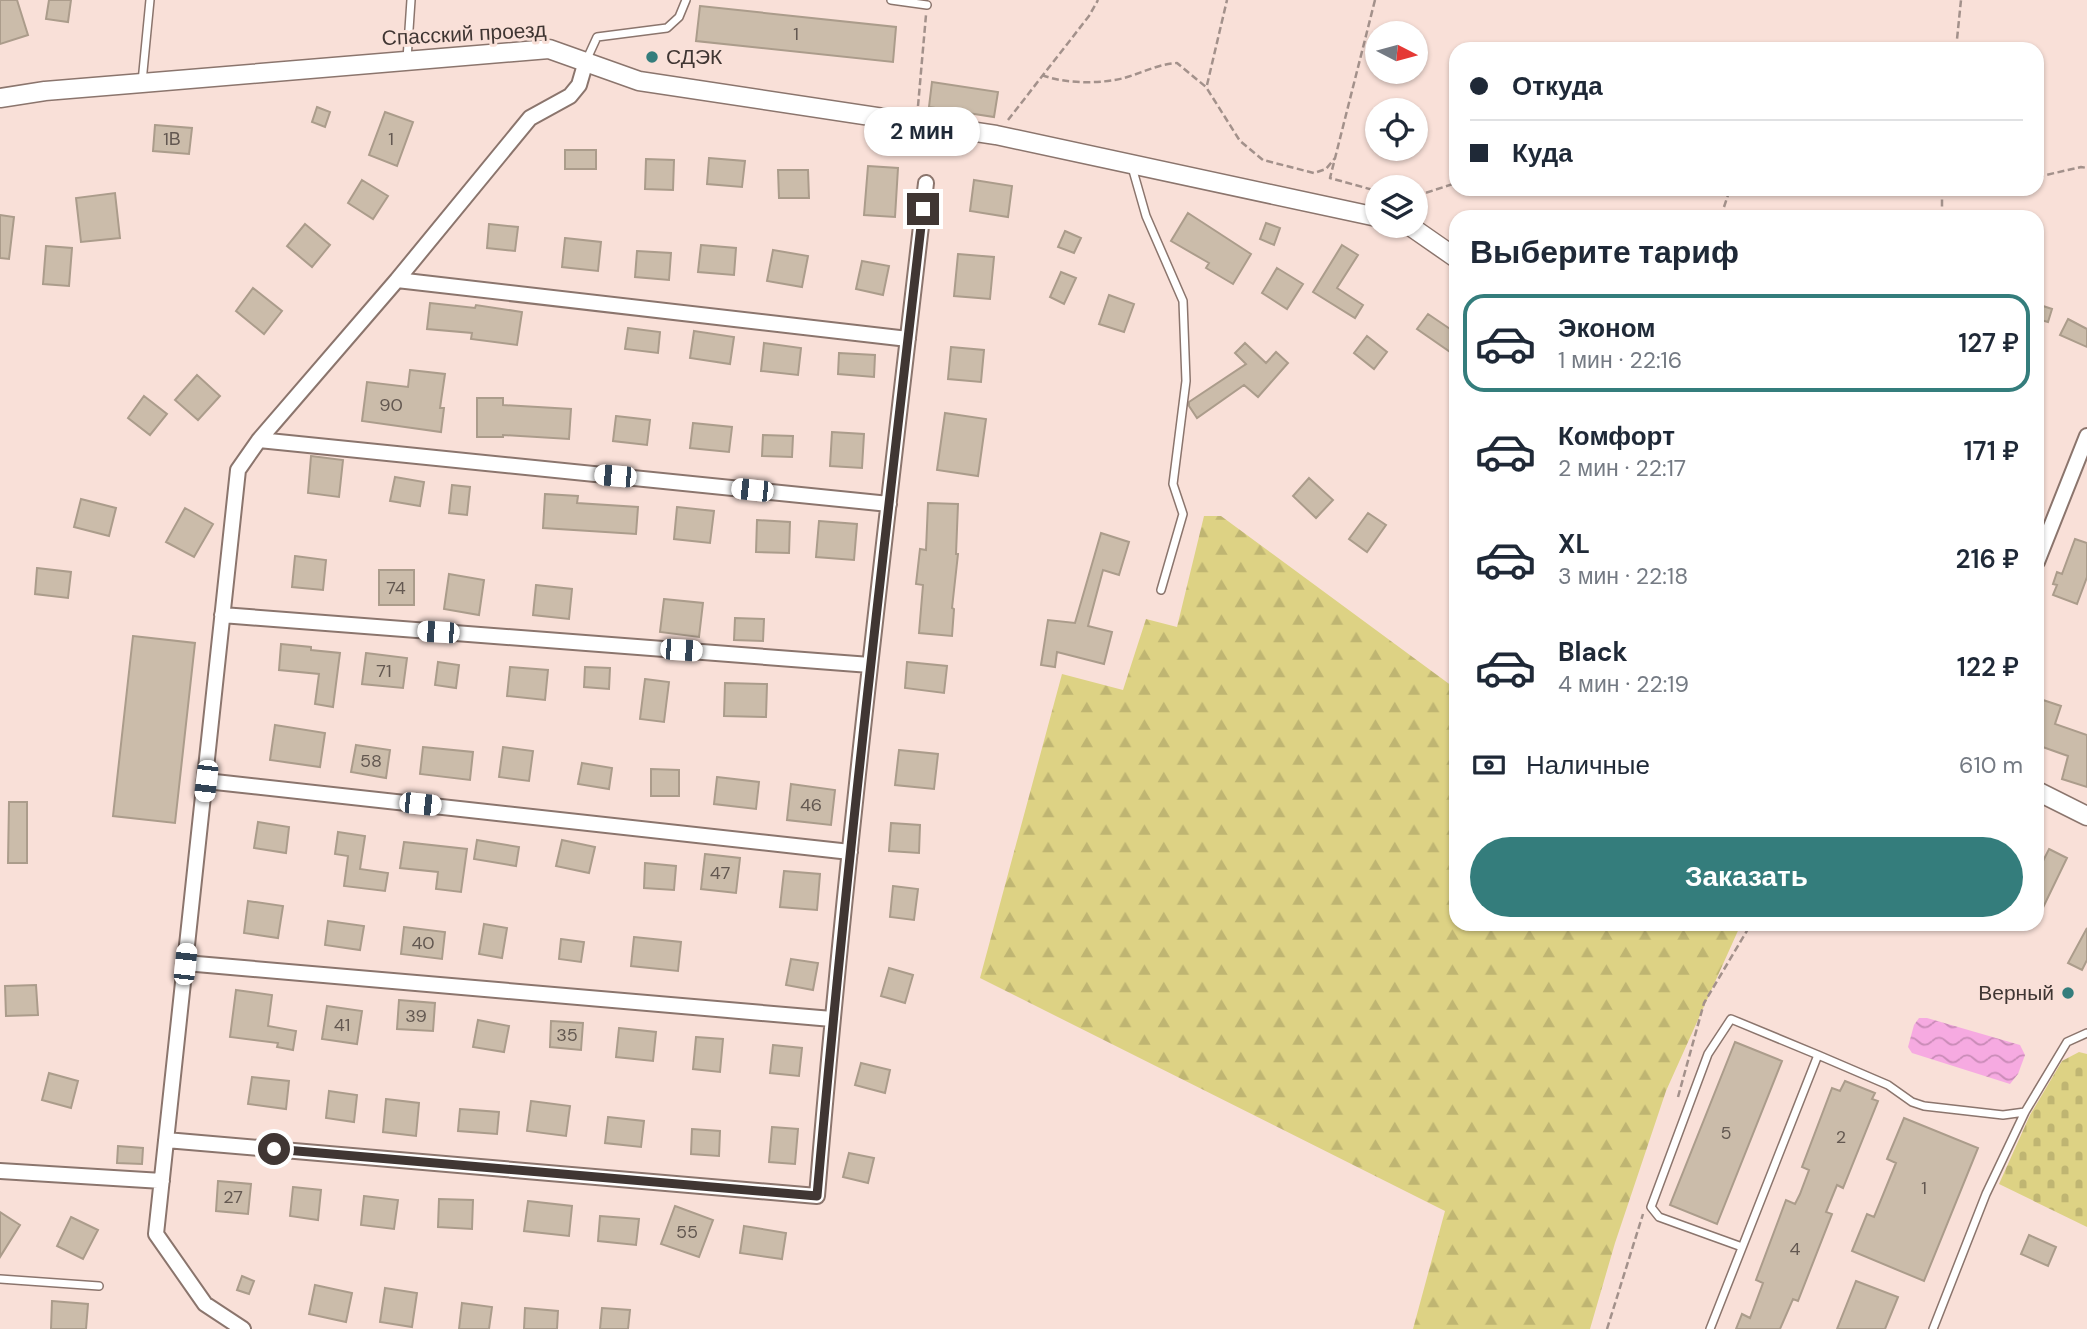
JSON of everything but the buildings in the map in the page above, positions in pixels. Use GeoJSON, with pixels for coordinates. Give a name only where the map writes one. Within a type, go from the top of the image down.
{"type":"FeatureCollection","features":[{"type":"Feature","properties":{"kind":"street","name":"Спасский проезд"},"geometry":{"type":"LineString","coordinates":[[0,98],[45,91],[549,49],[639,81],[996,135],[1365,214]]}},
{"type":"Feature","properties":{"kind":"street"},"geometry":{"type":"LineString","coordinates":[[243,1329],[205,1304],[156,1234],[238,470],[259,440],[530,118],[570,96],[579,85],[586,61]]}},
{"type":"Feature","properties":{"kind":"street"},"geometry":{"type":"LineString","coordinates":[[166,1140],[817,1196],[832,1019],[870,665],[926,183]]}},
{"type":"Feature","properties":{"kind":"street"},"geometry":{"type":"LineString","coordinates":[[1427,238],[1449,253]]}},
{"type":"Feature","properties":{"kind":"street"},"geometry":{"type":"LineString","coordinates":[[397,279],[908,340]]}},
{"type":"Feature","properties":{"kind":"street"},"geometry":{"type":"LineString","coordinates":[[2044,544],[2087,436]]}},
{"type":"Feature","properties":{"kind":"street"},"geometry":{"type":"LineString","coordinates":[[259,440],[889,504]]}},
{"type":"Feature","properties":{"kind":"street"},"geometry":{"type":"LineString","coordinates":[[222,615],[870,665]]}},
{"type":"Feature","properties":{"kind":"street"},"geometry":{"type":"LineString","coordinates":[[206,781],[850,852]]}},
{"type":"Feature","properties":{"kind":"street"},"geometry":{"type":"LineString","coordinates":[[2044,794],[2087,815]]}},
{"type":"Feature","properties":{"kind":"street"},"geometry":{"type":"LineString","coordinates":[[185,964],[832,1019]]}},
{"type":"Feature","properties":{"kind":"street"},"geometry":{"type":"LineString","coordinates":[[0,1171],[162,1181]]}},
{"type":"Feature","properties":{"kind":"lane"},"geometry":{"type":"LineString","coordinates":[[142,83],[150,0]]}},
{"type":"Feature","properties":{"kind":"lane"},"geometry":{"type":"LineString","coordinates":[[407,60],[411,0]]}},
{"type":"Feature","properties":{"kind":"lane"},"geometry":{"type":"LineString","coordinates":[[586,61],[597,37],[667,28],[679,17],[686,0]]}},
{"type":"Feature","properties":{"kind":"lane"},"geometry":{"type":"LineString","coordinates":[[891,0],[927,5]]}},
{"type":"Feature","properties":{"kind":"lane"},"geometry":{"type":"LineString","coordinates":[[1130,163],[1146,216],[1183,301],[1186,381],[1173,484],[1183,514],[1161,590]]}},
{"type":"Feature","properties":{"kind":"lane"},"geometry":{"type":"LineString","coordinates":[[1742,1247],[1659,1217],[1651,1207],[1708,1054],[1731,1019],[1888,1085],[1912,1102],[1924,1106],[2003,1115],[2025,1112]]}},
{"type":"Feature","properties":{"kind":"lane"},"geometry":{"type":"LineString","coordinates":[[1933,1329],[1986,1194],[2025,1112],[2067,1042],[2087,1033]]}},
{"type":"Feature","properties":{"kind":"lane"},"geometry":{"type":"LineString","coordinates":[[1710,1329],[1818,1055]]}},
{"type":"Feature","properties":{"kind":"lane"},"geometry":{"type":"LineString","coordinates":[[0,1279],[99,1286]]}},
{"type":"Feature","properties":{"kind":"path"},"geometry":{"type":"LineString","coordinates":[[996,135],[1090,16],[1098,0]]}},
{"type":"Feature","properties":{"kind":"path"},"geometry":{"type":"LineString","coordinates":[[1206,87],[1227,0]]}},
{"type":"Feature","properties":{"kind":"path"},"geometry":{"type":"LineString","coordinates":[[1365,188],[1331,178],[1375,0]]}},
{"type":"Feature","properties":{"kind":"path"},"geometry":{"type":"LineString","coordinates":[[1957,42],[1961,0]]}},
{"type":"Feature","properties":{"kind":"path"},"geometry":{"type":"LineString","coordinates":[[918,112],[927,5]]}},
{"type":"Feature","properties":{"kind":"path"},"geometry":{"type":"LineString","coordinates":[[1042,75],[1062,81],[1110,82],[1177,63],[1206,87],[1240,141],[1264,160],[1314,173],[1325,169],[1335,158]]}},
{"type":"Feature","properties":{"kind":"path"},"geometry":{"type":"LineString","coordinates":[[2044,175],[2087,167]]}},
{"type":"Feature","properties":{"kind":"path"},"geometry":{"type":"LineString","coordinates":[[1428,192],[1449,185]]}},
{"type":"Feature","properties":{"kind":"path"},"geometry":{"type":"LineString","coordinates":[[1724,207],[1728,196]]}},
{"type":"Feature","properties":{"kind":"green space"},"geometry":{"type":"Polygon","coordinates":[[[1204,516],[1221,516],[1449,684],[1449,931],[1738,931],[1666,1091],[1615,1243],[1590,1329],[1413,1329],[1445,1211],[980,978],[1062,674],[1123,690],[1146,619],[1177,627],[1204,516]]]}},
{"type":"Feature","properties":{"kind":"green space"},"geometry":{"type":"Polygon","coordinates":[[[2079,1052],[2087,1054],[2087,1227],[1999,1184],[2030,1115],[2062,1061],[2079,1052]]]}},
{"type":"Feature","properties":{"kind":"water"},"geometry":{"type":"Polygon","coordinates":[[[1919,1018],[2020,1045],[2025,1055],[2018,1074],[2010,1084],[1912,1053],[1908,1047],[1914,1025],[1919,1018]]]}},
{"type":"Feature","properties":{"kind":"place","name":"СДЭК"},"geometry":{"type":"Point","coordinates":[652,57]}},
{"type":"Feature","properties":{"kind":"place","name":"Верный"},"geometry":{"type":"Point","coordinates":[2068,993]}},
{"type":"Feature","properties":{"kind":"route"},"geometry":{"type":"LineString","coordinates":[[274,1149],[817,1196],[832,1019],[870,665],[923,209]]}}]}
